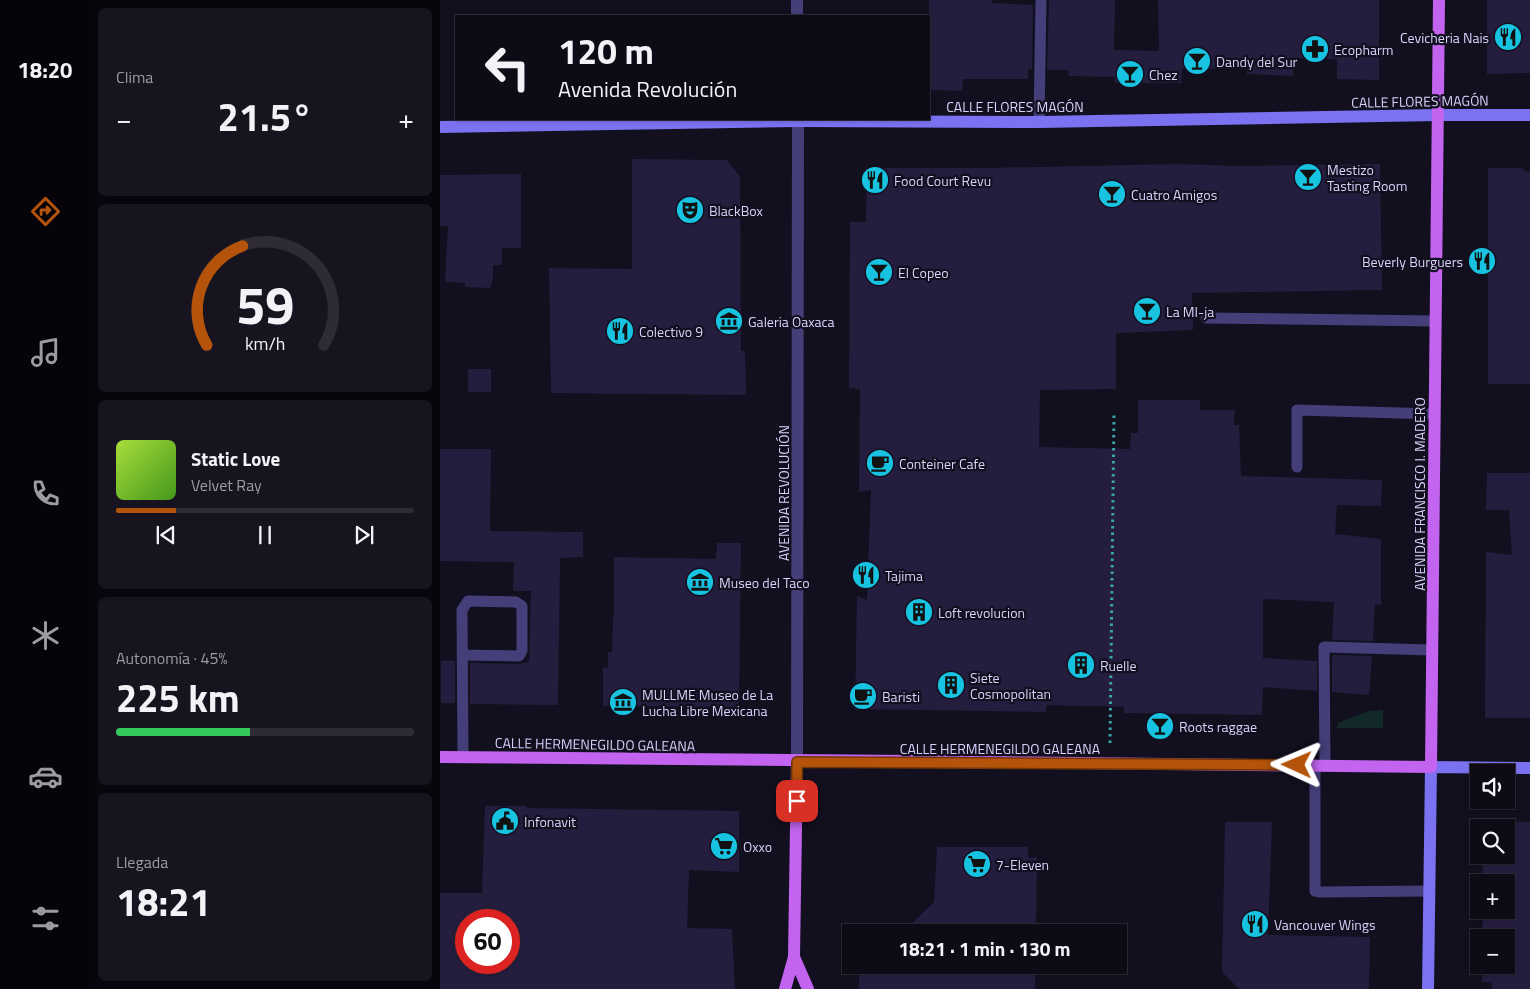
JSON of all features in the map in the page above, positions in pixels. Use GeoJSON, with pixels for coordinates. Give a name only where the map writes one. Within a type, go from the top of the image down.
{"type":"FeatureCollection","features":[{"type":"Feature","properties":{"kind":"main road","name":"AVENIDA FRANCISCO I. MADERO"},"geometry":{"type":"LineString","coordinates":[[1431,767],[1439,0]]}},
{"type":"Feature","properties":{"kind":"main road","name":"CALLE HERMENEGILDO GALEANA"},"geometry":{"type":"LineString","coordinates":[[440,757],[1431,767]]}},
{"type":"Feature","properties":{"kind":"main road","name":"AVENIDA REVOLUCIÓN"},"geometry":{"type":"LineString","coordinates":[[785,989],[794,957],[797,762]]}},
{"type":"Feature","properties":{"kind":"main road","name":"AVENIDA REVOLUCIÓN"},"geometry":{"type":"LineString","coordinates":[[794,957],[808,989]]}},
{"type":"Feature","properties":{"kind":"street"},"geometry":{"type":"LineString","coordinates":[[797,0],[797,15]]}},
{"type":"Feature","properties":{"kind":"street","name":"CALLE FLORES MAGÓN"},"geometry":{"type":"LineString","coordinates":[[440,127],[798,120],[1039,122],[1530,115]]}},
{"type":"Feature","properties":{"kind":"street","name":"AVENIDA REVOLUCIÓN"},"geometry":{"type":"LineString","coordinates":[[797,762],[798,120]]}},
{"type":"Feature","properties":{"kind":"street","name":"CALLE HERMENEGILDO GALEANA"},"geometry":{"type":"LineString","coordinates":[[1431,767],[1530,768]]}},
{"type":"Feature","properties":{"kind":"street","name":"AVENIDA FRANCISCO I. MADERO"},"geometry":{"type":"LineString","coordinates":[[1428,989],[1431,767]]}},
{"type":"Feature","properties":{"kind":"lane"},"geometry":{"type":"LineString","coordinates":[[1039,122],[1041,0]]}},
{"type":"Feature","properties":{"kind":"lane"},"geometry":{"type":"LineString","coordinates":[[1206,318],[1435,321]]}},
{"type":"Feature","properties":{"kind":"lane"},"geometry":{"type":"LineString","coordinates":[[1297,467],[1297,410],[1434,414]]}},
{"type":"Feature","properties":{"kind":"lane"},"geometry":{"type":"LineString","coordinates":[[462,655],[519,656],[522,651],[522,606],[516,602],[468,601],[462,610],[462,655],[463,758]]}},
{"type":"Feature","properties":{"kind":"lane"},"geometry":{"type":"LineString","coordinates":[[1429,891],[1320,892],[1314,890],[1324,647],[1432,650]]}},
{"type":"Feature","properties":{"kind":"path"},"geometry":{"type":"LineString","coordinates":[[1110,763],[1114,414]]}},
{"type":"Feature","properties":{"kind":"green space"},"geometry":{"type":"Polygon","coordinates":[[[1383,710],[1383,728],[1337,728],[1338,723],[1369,711],[1383,710]]]}},
{"type":"Feature","properties":{"kind":"building"},"geometry":{"type":"Polygon","coordinates":[[[929,0],[992,0],[992,3],[1033,5],[1032,69],[1028,69],[1028,79],[963,79],[962,91],[930,90],[929,0]]]}},
{"type":"Feature","properties":{"kind":"building"},"geometry":{"type":"Polygon","coordinates":[[[1049,0],[1115,0],[1114,50],[1159,51],[1158,0],[1379,0],[1379,80],[1337,79],[1337,59],[1293,58],[1293,76],[1247,74],[1247,69],[1182,69],[1181,83],[1115,83],[1114,77],[1069,76],[1068,70],[1047,70],[1049,0]]]}},
{"type":"Feature","properties":{"kind":"building","name":"Cevicheria Nais"},"geometry":{"type":"Polygon","coordinates":[[[1487,0],[1530,0],[1530,73],[1487,74],[1487,0]]]}},
{"type":"Feature","properties":{"kind":"building"},"geometry":{"type":"Polygon","coordinates":[[[632,159],[727,160],[740,177],[741,351],[745,351],[746,395],[551,393],[549,268],[632,269],[632,159]]]}},
{"type":"Feature","properties":{"kind":"building"},"geometry":{"type":"Polygon","coordinates":[[[1177,164],[1239,166],[1380,164],[1382,290],[1192,293],[1193,330],[1116,333],[1116,389],[1040,390],[1039,447],[1130,449],[1131,433],[1138,433],[1138,400],[1200,400],[1200,410],[1235,410],[1234,425],[1239,425],[1241,476],[1382,480],[1381,506],[1337,505],[1335,534],[1381,539],[1381,605],[1375,604],[1373,641],[1332,640],[1334,602],[1263,599],[1263,658],[1317,661],[1317,691],[1263,687],[1262,715],[1124,713],[1124,707],[1046,705],[1046,712],[855,709],[857,596],[867,600],[871,490],[859,492],[860,389],[849,388],[850,222],[866,222],[867,168],[988,168],[1177,164]]]}},
{"type":"Feature","properties":{"kind":"building"},"geometry":{"type":"Polygon","coordinates":[[[1488,168],[1523,168],[1524,171],[1530,172],[1530,384],[1488,384],[1488,168]]]}},
{"type":"Feature","properties":{"kind":"building"},"geometry":{"type":"Polygon","coordinates":[[[521,174],[521,248],[502,248],[502,265],[493,265],[493,279],[490,288],[465,287],[465,283],[445,282],[448,226],[440,226],[440,175],[521,174]]]}},
{"type":"Feature","properties":{"kind":"building"},"geometry":{"type":"Polygon","coordinates":[[[468,369],[491,369],[491,392],[468,392],[468,369]]]}},
{"type":"Feature","properties":{"kind":"building"},"geometry":{"type":"Polygon","coordinates":[[[440,449],[491,449],[490,531],[583,532],[583,557],[560,558],[558,705],[470,704],[470,663],[519,664],[529,662],[531,591],[513,591],[514,562],[440,561],[440,449]]]}},
{"type":"Feature","properties":{"kind":"building"},"geometry":{"type":"Polygon","coordinates":[[[1487,473],[1530,473],[1530,718],[1485,718],[1486,552],[1512,555],[1509,510],[1486,510],[1487,473]]]}},
{"type":"Feature","properties":{"kind":"building"},"geometry":{"type":"Polygon","coordinates":[[[717,543],[741,543],[739,707],[603,706],[603,667],[608,668],[608,652],[612,652],[614,557],[716,559],[717,543]]]}},
{"type":"Feature","properties":{"kind":"building"},"geometry":{"type":"Polygon","coordinates":[[[1332,655],[1372,656],[1369,695],[1332,692],[1332,655]]]}},
{"type":"Feature","properties":{"kind":"building"},"geometry":{"type":"Polygon","coordinates":[[[441,661],[455,661],[455,703],[441,703],[441,661]]]}},
{"type":"Feature","properties":{"kind":"building"},"geometry":{"type":"Polygon","coordinates":[[[485,806],[739,811],[739,872],[689,870],[687,928],[732,929],[735,989],[440,989],[440,893],[482,893],[485,806]]]}},
{"type":"Feature","properties":{"kind":"building"},"geometry":{"type":"Polygon","coordinates":[[[1225,822],[1272,822],[1268,935],[1370,937],[1369,989],[1239,989],[1222,972],[1225,822]]]}},
{"type":"Feature","properties":{"kind":"building"},"geometry":{"type":"Polygon","coordinates":[[[1515,822],[1530,822],[1530,989],[1492,989],[1491,982],[1482,982],[1482,974],[1515,974],[1515,929],[1482,929],[1483,919],[1515,919],[1515,874],[1483,874],[1482,864],[1515,864],[1515,822]]]}},
{"type":"Feature","properties":{"kind":"building"},"geometry":{"type":"Polygon","coordinates":[[[937,847],[1028,847],[1028,858],[1037,857],[1036,924],[911,924],[934,902],[937,847]]]}},
{"type":"Feature","properties":{"kind":"building"},"geometry":{"type":"Polygon","coordinates":[[[859,974],[1035,974],[1035,989],[859,989],[859,974]]]}},
{"type":"Feature","properties":{"kind":"place","name":"Cevicheria Nais"},"geometry":{"type":"Point","coordinates":[1508,37]}},
{"type":"Feature","properties":{"kind":"place","name":"Ecopharm"},"geometry":{"type":"Point","coordinates":[1315,49]}},
{"type":"Feature","properties":{"kind":"place","name":"Dandy del Sur"},"geometry":{"type":"Point","coordinates":[1197,61]}},
{"type":"Feature","properties":{"kind":"place","name":"Chez"},"geometry":{"type":"Point","coordinates":[1130,74]}},
{"type":"Feature","properties":{"kind":"place","name":"Mestizo Tasting Room"},"geometry":{"type":"Point","coordinates":[1308,177]}},
{"type":"Feature","properties":{"kind":"place","name":"Food Court Revu"},"geometry":{"type":"Point","coordinates":[875,180]}},
{"type":"Feature","properties":{"kind":"place","name":"Cuatro Amigos"},"geometry":{"type":"Point","coordinates":[1112,194]}},
{"type":"Feature","properties":{"kind":"place","name":"BlackBox"},"geometry":{"type":"Point","coordinates":[690,210]}},
{"type":"Feature","properties":{"kind":"place","name":"Beverly Burguers"},"geometry":{"type":"Point","coordinates":[1482,261]}},
{"type":"Feature","properties":{"kind":"place","name":"El Copeo"},"geometry":{"type":"Point","coordinates":[879,272]}},
{"type":"Feature","properties":{"kind":"place","name":"La MI-ja"},"geometry":{"type":"Point","coordinates":[1147,311]}},
{"type":"Feature","properties":{"kind":"place","name":"Galeria Oaxaca"},"geometry":{"type":"Point","coordinates":[729,321]}},
{"type":"Feature","properties":{"kind":"place","name":"Colectivo 9"},"geometry":{"type":"Point","coordinates":[620,331]}},
{"type":"Feature","properties":{"kind":"place","name":"Conteiner Cafe"},"geometry":{"type":"Point","coordinates":[880,463]}},
{"type":"Feature","properties":{"kind":"place","name":"Tajima"},"geometry":{"type":"Point","coordinates":[866,575]}},
{"type":"Feature","properties":{"kind":"place","name":"Museo del Taco"},"geometry":{"type":"Point","coordinates":[700,582]}},
{"type":"Feature","properties":{"kind":"place","name":"Loft revolucion"},"geometry":{"type":"Point","coordinates":[919,612]}},
{"type":"Feature","properties":{"kind":"place","name":"Ruelle"},"geometry":{"type":"Point","coordinates":[1081,665]}},
{"type":"Feature","properties":{"kind":"place","name":"Siete Cosmopolitan"},"geometry":{"type":"Point","coordinates":[951,685]}},
{"type":"Feature","properties":{"kind":"place","name":"Baristi"},"geometry":{"type":"Point","coordinates":[863,696]}},
{"type":"Feature","properties":{"kind":"place","name":"MULLME Museo de La Lucha Libre Mexicana"},"geometry":{"type":"Point","coordinates":[623,702]}},
{"type":"Feature","properties":{"kind":"place","name":"Roots raggae"},"geometry":{"type":"Point","coordinates":[1160,726]}},
{"type":"Feature","properties":{"kind":"place","name":"Infonavit"},"geometry":{"type":"Point","coordinates":[505,821]}},
{"type":"Feature","properties":{"kind":"place","name":"Oxxo"},"geometry":{"type":"Point","coordinates":[724,846]}},
{"type":"Feature","properties":{"kind":"place","name":"7-Eleven"},"geometry":{"type":"Point","coordinates":[977,864]}},
{"type":"Feature","properties":{"kind":"place","name":"Vancouver Wings"},"geometry":{"type":"Point","coordinates":[1255,924]}},
{"type":"Feature","properties":{"kind":"route"},"geometry":{"type":"LineString","coordinates":[[797,801],[797,762],[1297,765]]}}]}
